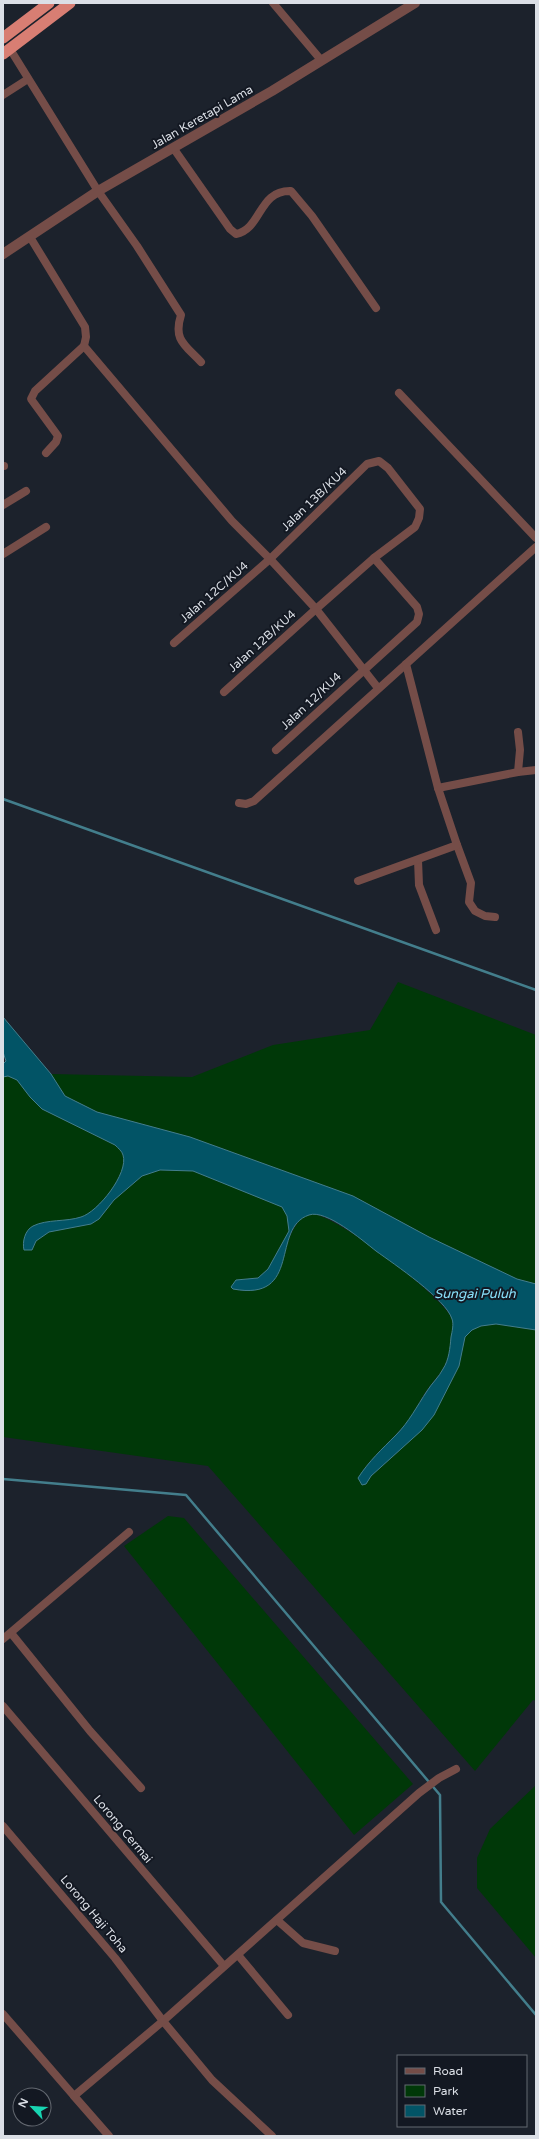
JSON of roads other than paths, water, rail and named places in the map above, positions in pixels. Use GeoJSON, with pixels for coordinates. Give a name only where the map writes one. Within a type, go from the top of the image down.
{"type":"FeatureCollection","features":[{"type":"Feature","properties":{"kind":"highway"},"geometry":{"type":"LineString","coordinates":[[3,38],[49,3]]}},
{"type":"Feature","properties":{"kind":"highway"},"geometry":{"type":"LineString","coordinates":[[6,52],[70,3]]}},
{"type":"Feature","properties":{"kind":"street"},"geometry":{"type":"LineString","coordinates":[[273,3],[321,60]]}},
{"type":"Feature","properties":{"kind":"street","name":"Jalan Keretapi Lama"},"geometry":{"type":"LineString","coordinates":[[3,254],[98,191],[174,149],[278,88],[414,3]]}},
{"type":"Feature","properties":{"kind":"street"},"geometry":{"type":"LineString","coordinates":[[6,52],[28,79],[98,191],[171,298],[181,315],[177,327],[179,338],[201,362]]}},
{"type":"Feature","properties":{"kind":"street"},"geometry":{"type":"LineString","coordinates":[[3,95],[28,79]]}},
{"type":"Feature","properties":{"kind":"street"},"geometry":{"type":"LineString","coordinates":[[174,149],[230,230],[236,234],[241,233],[250,227],[264,204],[276,193],[291,191],[316,221],[376,308]]}},
{"type":"Feature","properties":{"kind":"street"},"geometry":{"type":"LineString","coordinates":[[30,237],[85,327],[86,337],[84,346],[36,391],[31,399],[58,436],[56,442],[46,453]]}},
{"type":"Feature","properties":{"kind":"street"},"geometry":{"type":"LineString","coordinates":[[84,346],[227,516],[270,559],[316,609],[364,668],[378,688]]}},
{"type":"Feature","properties":{"kind":"street"},"geometry":{"type":"LineString","coordinates":[[398,393],[536,538]]}},
{"type":"Feature","properties":{"kind":"street","name":"Jalan 13B/KU4"},"geometry":{"type":"LineString","coordinates":[[270,559],[367,464],[379,461]]}},
{"type":"Feature","properties":{"kind":"street","name":"Jalan 12B/KU4"},"geometry":{"type":"LineString","coordinates":[[224,692],[374,558],[415,527],[419,518],[420,509],[388,468],[379,461]]}},
{"type":"Feature","properties":{"kind":"street"},"geometry":{"type":"LineString","coordinates":[[3,505],[26,491]]}},
{"type":"Feature","properties":{"kind":"street"},"geometry":{"type":"LineString","coordinates":[[3,554],[46,527]]}},
{"type":"Feature","properties":{"kind":"street"},"geometry":{"type":"LineString","coordinates":[[239,802],[246,804],[254,801],[536,547]]}},
{"type":"Feature","properties":{"kind":"street","name":"Jalan 12/KU4"},"geometry":{"type":"LineString","coordinates":[[276,750],[416,622],[419,614],[417,608],[374,558]]}},
{"type":"Feature","properties":{"kind":"street","name":"Jalan 12C/KU4"},"geometry":{"type":"LineString","coordinates":[[174,643],[270,559]]}},
{"type":"Feature","properties":{"kind":"street"},"geometry":{"type":"LineString","coordinates":[[406,664],[438,788],[471,883],[469,902],[475,911],[485,916],[495,917]]}},
{"type":"Feature","properties":{"kind":"street"},"geometry":{"type":"LineString","coordinates":[[518,732],[520,750],[518,772]]}},
{"type":"Feature","properties":{"kind":"street"},"geometry":{"type":"LineString","coordinates":[[438,788],[518,772],[536,770]]}},
{"type":"Feature","properties":{"kind":"street"},"geometry":{"type":"LineString","coordinates":[[358,881],[457,845]]}},
{"type":"Feature","properties":{"kind":"street"},"geometry":{"type":"LineString","coordinates":[[418,860],[419,885],[436,930]]}},
{"type":"Feature","properties":{"kind":"street"},"geometry":{"type":"LineString","coordinates":[[3,1639],[129,1532]]}},
{"type":"Feature","properties":{"kind":"street"},"geometry":{"type":"LineString","coordinates":[[10,1633],[90,1731],[141,1788]]}},
{"type":"Feature","properties":{"kind":"street","name":"Lorong Cermai"},"geometry":{"type":"LineString","coordinates":[[3,1706],[224,1966]]}},
{"type":"Feature","properties":{"kind":"street"},"geometry":{"type":"LineString","coordinates":[[74,2096],[163,2021],[419,1793],[439,1778],[456,1769]]}},
{"type":"Feature","properties":{"kind":"street","name":"Lorong Haji Toha"},"geometry":{"type":"LineString","coordinates":[[3,1826],[115,1958],[163,2021],[212,2080],[272,2136]]}},
{"type":"Feature","properties":{"kind":"street"},"geometry":{"type":"LineString","coordinates":[[277,1920],[303,1943],[335,1951]]}},
{"type":"Feature","properties":{"kind":"street"},"geometry":{"type":"LineString","coordinates":[[238,1955],[288,2015]]}},
{"type":"Feature","properties":{"kind":"street"},"geometry":{"type":"LineString","coordinates":[[3,2014],[109,2136]]}},
{"type":"Feature","properties":{"kind":"water","name":"Sungai Puluh"},"geometry":{"type":"Polygon","coordinates":[[[3,1017],[51,1074],[65,1096],[97,1112],[190,1137],[353,1196],[429,1237],[517,1279],[536,1284],[536,1330],[496,1324],[481,1326],[472,1330],[465,1337],[459,1366],[434,1415],[422,1430],[371,1476],[366,1484],[362,1485],[358,1478],[362,1472],[405,1425],[429,1388],[440,1375],[447,1362],[453,1326],[453,1321],[448,1311],[418,1282],[353,1233],[334,1221],[316,1214],[309,1215],[297,1222],[291,1234],[278,1275],[269,1285],[255,1290],[233,1289],[231,1287],[236,1280],[258,1278],[268,1269],[289,1231],[287,1216],[282,1207],[193,1171],[160,1170],[142,1176],[114,1200],[99,1219],[91,1224],[49,1232],[36,1241],[32,1250],[24,1250],[23,1243],[25,1236],[28,1230],[33,1226],[44,1222],[69,1220],[81,1217],[96,1208],[111,1191],[117,1181],[124,1163],[121,1151],[115,1145],[42,1109],[30,1097],[17,1080],[8,1076],[3,1077],[3,1064],[6,1061],[3,1052],[3,1017]]]}},
{"type":"Feature","properties":{"kind":"waterway"},"geometry":{"type":"LineString","coordinates":[[3,799],[536,990]]}},
{"type":"Feature","properties":{"kind":"waterway"},"geometry":{"type":"LineString","coordinates":[[3,1479],[186,1495],[440,1795],[441,1902],[536,2015]]}}]}
